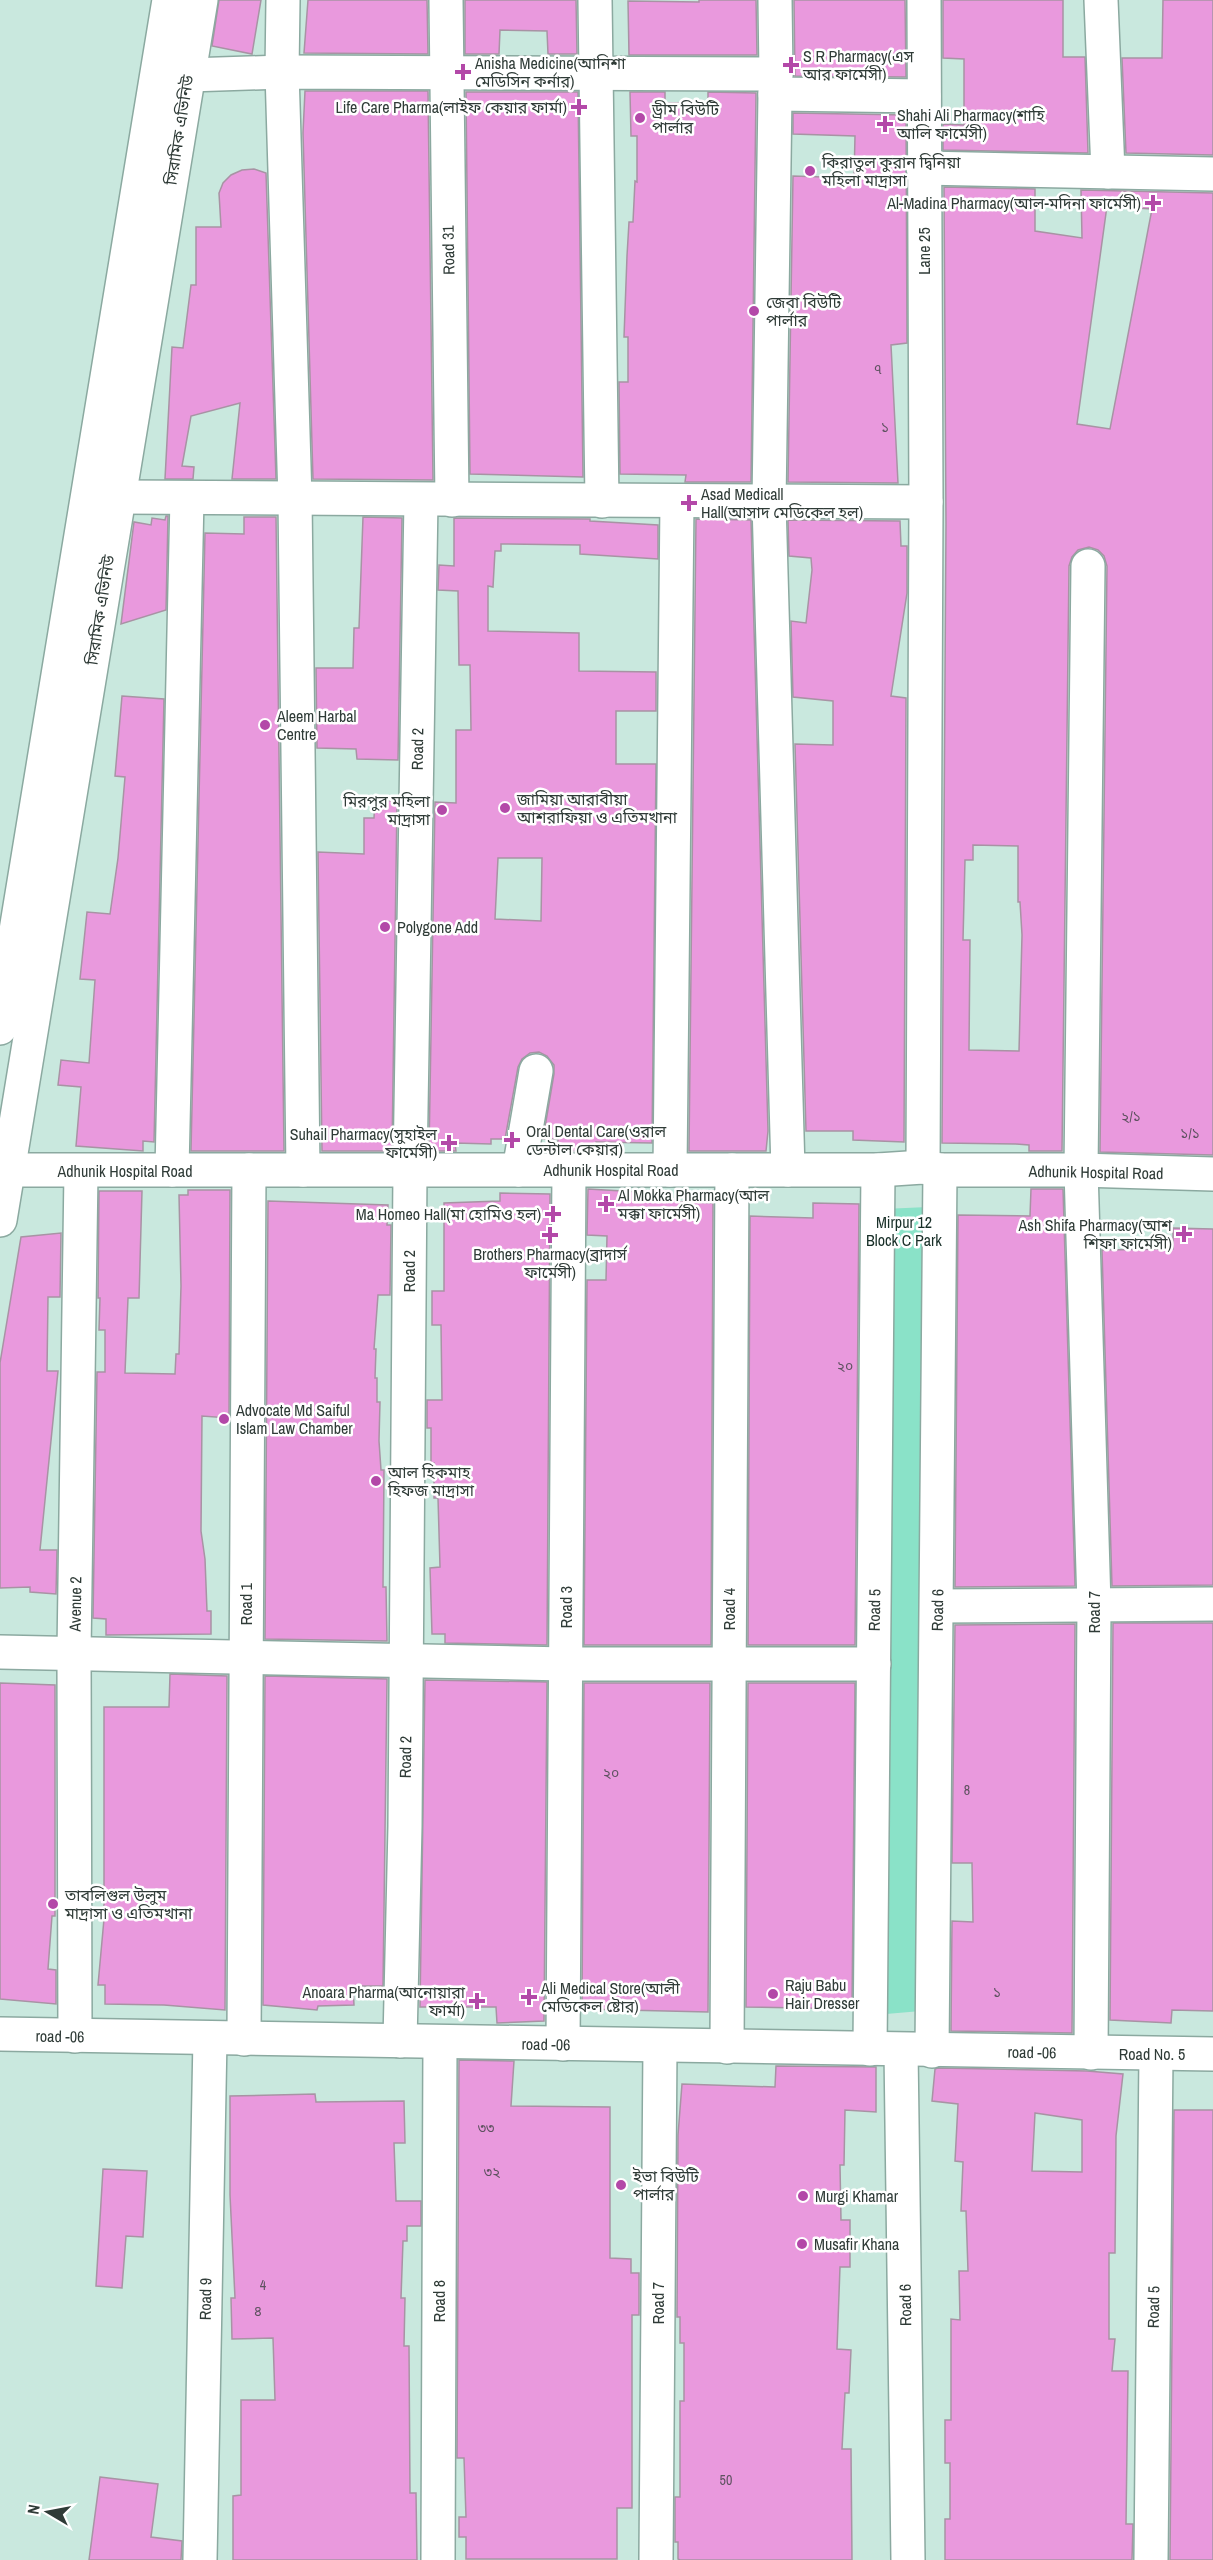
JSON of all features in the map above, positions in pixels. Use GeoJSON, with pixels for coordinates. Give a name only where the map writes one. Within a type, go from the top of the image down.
{"type":"FeatureCollection","features":[{"type":"Feature","properties":{"kind":"street","name":"সিরামিক এভিনিউ"},"geometry":{"type":"LineString","coordinates":[[0,1028],[169,0]]}},
{"type":"Feature","properties":{"kind":"street","name":"সিরামিক এভিনিউ"},"geometry":{"type":"LineString","coordinates":[[0,1220],[201,0]]}},
{"type":"Feature","properties":{"kind":"street"},"geometry":{"type":"LineString","coordinates":[[283,0],[282,72],[295,499],[303,1170]]}},
{"type":"Feature","properties":{"kind":"street","name":"Road 31"},"geometry":{"type":"LineString","coordinates":[[436,500],[446,0]]}},
{"type":"Feature","properties":{"kind":"street"},"geometry":{"type":"LineString","coordinates":[[596,0],[595,75],[602,501]]}},
{"type":"Feature","properties":{"kind":"street"},"geometry":{"type":"LineString","coordinates":[[774,0],[776,84],[769,503],[788,1170]]}},
{"type":"Feature","properties":{"kind":"street","name":"Lane 25"},"geometry":{"type":"LineString","coordinates":[[924,0],[923,168],[932,1169]]}},
{"type":"Feature","properties":{"kind":"street"},"geometry":{"type":"LineString","coordinates":[[1101,0],[1108,172]]}},
{"type":"Feature","properties":{"kind":"street"},"geometry":{"type":"LineString","coordinates":[[189,75],[282,72],[595,75],[776,84],[924,96]]}},
{"type":"Feature","properties":{"kind":"street"},"geometry":{"type":"LineString","coordinates":[[923,168],[1213,174]]}},
{"type":"Feature","properties":{"kind":"street"},"geometry":{"type":"LineString","coordinates":[[119,497],[769,503],[926,502]]}},
{"type":"Feature","properties":{"kind":"street"},"geometry":{"type":"LineString","coordinates":[[172,1170],[187,498]]}},
{"type":"Feature","properties":{"kind":"street","name":"Road 2"},"geometry":{"type":"LineString","coordinates":[[400,2042],[407,1661],[410,1170],[436,500]]}},
{"type":"Feature","properties":{"kind":"street"},"geometry":{"type":"LineString","coordinates":[[670,1170],[677,502]]}},
{"type":"Feature","properties":{"kind":"street","name":"Road 7"},"geometry":{"type":"LineString","coordinates":[[1088,566],[1081,1170],[1094,1605],[1091,2053]]}},
{"type":"Feature","properties":{"kind":"street"},"geometry":{"type":"LineString","coordinates":[[519,1170],[536,1071]]}},
{"type":"Feature","properties":{"kind":"street","name":"Adhunik Hospital Road"},"geometry":{"type":"LineString","coordinates":[[8,1170],[81,1172],[932,1169],[1213,1174]]}},
{"type":"Feature","properties":{"kind":"street","name":"Road 6"},"geometry":{"type":"LineString","coordinates":[[908,2560],[901,2050],[938,1606],[932,1169]]}},
{"type":"Feature","properties":{"kind":"street","name":"Road 1"},"geometry":{"type":"LineString","coordinates":[[244,2038],[249,1170]]}},
{"type":"Feature","properties":{"kind":"street","name":"Road 3"},"geometry":{"type":"LineString","coordinates":[[563,2044],[569,1170]]}},
{"type":"Feature","properties":{"kind":"street","name":"Road 4"},"geometry":{"type":"LineString","coordinates":[[727,2047],[732,1170]]}},
{"type":"Feature","properties":{"kind":"street","name":"Road 5"},"geometry":{"type":"LineString","coordinates":[[878,1170],[874,1664],[901,2050]]}},
{"type":"Feature","properties":{"kind":"street","name":"Avenue 2"},"geometry":{"type":"LineString","coordinates":[[75,2036],[74,1652],[81,1172]]}},
{"type":"Feature","properties":{"kind":"street"},"geometry":{"type":"LineString","coordinates":[[938,1606],[1213,1604]]}},
{"type":"Feature","properties":{"kind":"street"},"geometry":{"type":"LineString","coordinates":[[0,1652],[566,1664],[874,1664]]}},
{"type":"Feature","properties":{"kind":"street","name":"road -06"},"geometry":{"type":"LineString","coordinates":[[0,2034],[1091,2053]]}},
{"type":"Feature","properties":{"kind":"street","name":"Road 9"},"geometry":{"type":"LineString","coordinates":[[200,2560],[210,2038]]}},
{"type":"Feature","properties":{"kind":"street","name":"Road 8"},"geometry":{"type":"LineString","coordinates":[[438,2560],[440,2042]]}},
{"type":"Feature","properties":{"kind":"street","name":"Road 7"},"geometry":{"type":"LineString","coordinates":[[656,2560],[660,2046]]}},
{"type":"Feature","properties":{"kind":"street","name":"Road No. 5"},"geometry":{"type":"LineString","coordinates":[[1091,2053],[1213,2054]]}},
{"type":"Feature","properties":{"kind":"street","name":"Road 5"},"geometry":{"type":"LineString","coordinates":[[1150,2560],[1156,2054]]}},
{"type":"Feature","properties":{"kind":"green space","name":"Mirpur 12 Block C Park"},"geometry":{"type":"Polygon","coordinates":[[[928,1207],[921,2011],[886,2014],[883,1209],[928,1207]]]}},
{"type":"Feature","properties":{"kind":"building"},"geometry":{"type":"Polygon","coordinates":[[[219,0],[261,0],[252,54],[212,46],[219,0]]]}},
{"type":"Feature","properties":{"kind":"building"},"geometry":{"type":"Polygon","coordinates":[[[308,0],[427,0],[428,54],[304,53],[308,0]]]}},
{"type":"Feature","properties":{"kind":"building"},"geometry":{"type":"Polygon","coordinates":[[[465,0],[576,0],[577,54],[548,54],[547,31],[500,30],[499,54],[465,54],[465,0]]]}},
{"type":"Feature","properties":{"kind":"building"},"geometry":{"type":"Polygon","coordinates":[[[699,0],[756,0],[757,55],[629,55],[628,1],[699,2],[699,0]]]}},
{"type":"Feature","properties":{"kind":"building"},"geometry":{"type":"Polygon","coordinates":[[[794,0],[905,0],[906,77],[795,76],[794,0]]]}},
{"type":"Feature","properties":{"kind":"building"},"geometry":{"type":"Polygon","coordinates":[[[943,0],[1063,0],[1063,57],[1085,57],[1088,153],[943,150],[943,124],[964,125],[964,59],[943,58],[943,0]]]}},
{"type":"Feature","properties":{"kind":"building"},"geometry":{"type":"Polygon","coordinates":[[[1163,0],[1213,0],[1213,155],[1126,153],[1122,58],[1162,58],[1163,0]]]}},
{"type":"Feature","properties":{"kind":"building"},"geometry":{"type":"Polygon","coordinates":[[[305,91],[428,91],[433,480],[313,479],[303,133],[305,91]]]}},
{"type":"Feature","properties":{"kind":"building"},"geometry":{"type":"Polygon","coordinates":[[[466,92],[578,92],[583,477],[470,474],[466,92]]]}},
{"type":"Feature","properties":{"kind":"building"},"geometry":{"type":"Polygon","coordinates":[[[630,92],[665,92],[665,103],[708,102],[708,92],[756,93],[751,482],[685,482],[686,475],[620,474],[619,382],[628,382],[628,337],[624,337],[627,256],[629,222],[633,222],[635,181],[637,182],[637,136],[631,136],[630,92]]]}},
{"type":"Feature","properties":{"kind":"building"},"geometry":{"type":"Polygon","coordinates":[[[793,113],[906,115],[907,343],[891,345],[898,483],[788,482],[793,176],[854,178],[855,136],[793,134],[793,113]]]}},
{"type":"Feature","properties":{"kind":"building"},"geometry":{"type":"Polygon","coordinates":[[[254,169],[266,173],[276,479],[232,479],[240,403],[191,416],[182,466],[194,467],[193,479],[165,479],[172,347],[183,348],[191,285],[196,285],[196,227],[221,227],[219,193],[223,183],[231,175],[242,170],[254,169]]]}},
{"type":"Feature","properties":{"kind":"building"},"geometry":{"type":"Polygon","coordinates":[[[944,187],[1035,189],[1035,231],[1082,238],[1081,190],[1213,193],[1213,1155],[1100,1152],[1107,566],[1104,556],[1098,550],[1089,547],[1078,550],[1069,566],[1062,1151],[1029,1151],[1029,1145],[1016,1144],[942,1143],[946,524],[944,187]],[[1107,206],[1077,424],[1110,429],[1152,209],[1107,206]],[[973,845],[973,860],[965,860],[963,940],[970,940],[969,1050],[1019,1051],[1022,935],[1020,902],[1018,902],[1018,846],[973,845]]]}},
{"type":"Feature","properties":{"kind":"building"},"geometry":{"type":"Polygon","coordinates":[[[168,516],[166,610],[121,624],[134,522],[151,525],[152,518],[165,520],[168,516]]]}},
{"type":"Feature","properties":{"kind":"building"},"geometry":{"type":"Polygon","coordinates":[[[244,517],[276,517],[284,1151],[191,1151],[205,533],[244,534],[244,517]]]}},
{"type":"Feature","properties":{"kind":"building"},"geometry":{"type":"Polygon","coordinates":[[[363,517],[402,518],[398,760],[357,759],[356,749],[317,748],[316,668],[353,668],[354,628],[359,628],[363,517]]]}},
{"type":"Feature","properties":{"kind":"building"},"geometry":{"type":"Polygon","coordinates":[[[454,518],[590,519],[590,521],[658,525],[658,559],[580,554],[580,545],[501,544],[501,551],[495,551],[493,587],[488,586],[488,631],[579,633],[579,671],[656,672],[656,711],[616,711],[616,764],[656,764],[652,1143],[596,1142],[596,1151],[558,1151],[558,1139],[543,1139],[554,1065],[547,1056],[539,1052],[530,1053],[522,1059],[518,1067],[505,1139],[491,1139],[491,1144],[455,1143],[456,1151],[429,1151],[435,802],[456,803],[456,730],[471,730],[470,665],[459,665],[458,591],[438,590],[439,565],[454,566],[454,518]],[[498,858],[495,919],[541,921],[542,858],[498,858]]]}},
{"type":"Feature","properties":{"kind":"building"},"geometry":{"type":"Polygon","coordinates":[[[696,519],[751,520],[768,1131],[766,1151],[689,1151],[696,519]]]}},
{"type":"Feature","properties":{"kind":"building"},"geometry":{"type":"Polygon","coordinates":[[[788,520],[900,521],[901,546],[907,546],[907,593],[891,696],[906,698],[904,1142],[853,1140],[853,1131],[806,1131],[795,744],[833,745],[833,701],[793,697],[791,621],[806,623],[812,570],[811,558],[789,556],[788,520]]]}},
{"type":"Feature","properties":{"kind":"building"},"geometry":{"type":"Polygon","coordinates":[[[122,696],[164,699],[154,1142],[143,1141],[143,1151],[76,1146],[81,1087],[58,1085],[61,1060],[89,1063],[95,980],[80,979],[87,912],[110,914],[118,858],[125,777],[115,776],[122,696]]]}},
{"type":"Feature","properties":{"kind":"building"},"geometry":{"type":"Polygon","coordinates":[[[375,800],[397,801],[392,1151],[322,1151],[318,852],[364,854],[364,818],[374,818],[375,800]]]}},
{"type":"Feature","properties":{"kind":"building"},"geometry":{"type":"Polygon","coordinates":[[[588,1189],[639,1192],[638,1200],[713,1203],[711,1645],[584,1645],[587,1280],[606,1280],[607,1236],[587,1235],[588,1189]]]}},
{"type":"Feature","properties":{"kind":"building"},"geometry":{"type":"Polygon","coordinates":[[[1031,1189],[1063,1189],[1075,1586],[955,1587],[958,1215],[1030,1216],[1031,1189]]]}},
{"type":"Feature","properties":{"kind":"building"},"geometry":{"type":"Polygon","coordinates":[[[188,1190],[230,1190],[229,1418],[202,1416],[201,1531],[205,1559],[207,1611],[211,1611],[211,1634],[106,1635],[106,1619],[93,1618],[97,1372],[105,1372],[105,1330],[99,1330],[99,1191],[142,1191],[139,1298],[128,1298],[125,1373],[175,1374],[176,1354],[179,1354],[181,1286],[179,1195],[188,1195],[188,1190]]]}},
{"type":"Feature","properties":{"kind":"building"},"geometry":{"type":"Polygon","coordinates":[[[500,1193],[550,1194],[547,1645],[445,1643],[445,1634],[432,1634],[430,1568],[440,1567],[438,1498],[434,1498],[434,1463],[431,1463],[431,1428],[427,1428],[427,1400],[442,1400],[441,1325],[432,1325],[432,1291],[444,1291],[444,1203],[500,1201],[500,1193]]]}},
{"type":"Feature","properties":{"kind":"building"},"geometry":{"type":"Polygon","coordinates":[[[268,1201],[388,1205],[387,1225],[391,1225],[390,1295],[378,1295],[374,1349],[376,1349],[377,1402],[380,1402],[381,1470],[384,1470],[383,1587],[386,1587],[387,1641],[265,1639],[268,1201]]]}},
{"type":"Feature","properties":{"kind":"building"},"geometry":{"type":"Polygon","coordinates":[[[813,1203],[859,1204],[855,1645],[748,1645],[750,1216],[813,1218],[813,1203]]]}},
{"type":"Feature","properties":{"kind":"building"},"geometry":{"type":"Polygon","coordinates":[[[1173,1228],[1213,1229],[1213,1585],[1112,1586],[1102,1250],[1173,1249],[1173,1228]]]}},
{"type":"Feature","properties":{"kind":"building"},"geometry":{"type":"Polygon","coordinates":[[[61,1233],[60,1297],[48,1297],[47,1371],[58,1371],[40,1550],[57,1550],[56,1594],[30,1592],[30,1587],[0,1588],[0,1363],[21,1237],[61,1233]]]}},
{"type":"Feature","properties":{"kind":"building"},"geometry":{"type":"Polygon","coordinates":[[[1113,1623],[1213,1623],[1213,2011],[1172,2010],[1171,2023],[1110,2020],[1113,1623]]]}},
{"type":"Feature","properties":{"kind":"building"},"geometry":{"type":"Polygon","coordinates":[[[1075,1624],[1072,2033],[951,2031],[952,1921],[973,1922],[972,1863],[952,1863],[955,1625],[1075,1624]]]}},
{"type":"Feature","properties":{"kind":"building"},"geometry":{"type":"Polygon","coordinates":[[[170,1674],[227,1676],[225,2010],[164,2005],[105,2004],[105,1985],[98,1985],[104,1919],[104,1707],[169,1707],[170,1674]]]}},
{"type":"Feature","properties":{"kind":"building"},"geometry":{"type":"Polygon","coordinates":[[[265,1676],[387,1679],[383,1986],[353,1986],[354,2005],[318,2006],[317,2010],[263,2005],[265,1676]]]}},
{"type":"Feature","properties":{"kind":"building"},"geometry":{"type":"Polygon","coordinates":[[[425,1680],[547,1682],[544,2021],[497,2023],[496,2007],[420,2007],[425,1680]]]}},
{"type":"Feature","properties":{"kind":"building"},"geometry":{"type":"Polygon","coordinates":[[[0,1683],[55,1685],[55,1916],[52,1916],[48,1969],[56,1970],[56,2004],[0,1999],[0,1683]]]}},
{"type":"Feature","properties":{"kind":"building"},"geometry":{"type":"Polygon","coordinates":[[[584,1683],[710,1683],[708,2012],[582,2009],[584,1683]]]}},
{"type":"Feature","properties":{"kind":"building"},"geometry":{"type":"Polygon","coordinates":[[[748,1683],[855,1683],[852,2009],[746,2007],[748,1683]]]}},
{"type":"Feature","properties":{"kind":"building"},"geometry":{"type":"Polygon","coordinates":[[[459,2060],[514,2061],[511,2106],[610,2107],[610,2258],[631,2259],[631,2273],[639,2273],[639,2315],[632,2315],[632,2508],[617,2508],[617,2559],[466,2559],[466,2537],[459,2537],[459,2517],[466,2517],[464,2458],[457,2458],[459,2060]]]}},
{"type":"Feature","properties":{"kind":"building"},"geometry":{"type":"Polygon","coordinates":[[[776,2066],[876,2067],[876,2112],[845,2110],[844,2165],[840,2165],[841,2220],[850,2220],[850,2267],[840,2267],[837,2349],[851,2350],[849,2393],[845,2393],[842,2449],[851,2449],[852,2560],[680,2560],[678,2559],[678,2542],[675,2542],[675,2497],[680,2497],[680,2401],[684,2401],[684,2343],[680,2343],[680,2317],[677,2317],[678,2135],[682,2084],[775,2087],[776,2066]]]}},
{"type":"Feature","properties":{"kind":"building"},"geometry":{"type":"Polygon","coordinates":[[[935,2069],[1087,2071],[1123,2074],[1116,2136],[1115,2253],[1109,2253],[1109,2339],[1115,2339],[1112,2371],[1128,2371],[1126,2524],[1133,2524],[1132,2560],[945,2560],[945,2519],[950,2519],[950,2463],[945,2463],[945,2420],[951,2420],[951,2319],[960,2320],[959,2271],[968,2271],[966,2211],[961,2211],[963,2162],[955,2161],[958,2104],[932,2101],[935,2069]],[[1035,2113],[1032,2171],[1082,2172],[1082,2120],[1035,2113]]]}},
{"type":"Feature","properties":{"kind":"building"},"geometry":{"type":"Polygon","coordinates":[[[315,2094],[316,2102],[404,2101],[405,2143],[394,2143],[396,2201],[421,2201],[421,2226],[407,2226],[407,2241],[403,2241],[401,2298],[405,2298],[404,2346],[409,2346],[410,2493],[416,2493],[417,2560],[233,2560],[233,2496],[241,2495],[241,2400],[275,2400],[273,2338],[232,2339],[231,2298],[235,2298],[230,2195],[230,2096],[315,2094]]]}},
{"type":"Feature","properties":{"kind":"building"},"geometry":{"type":"Polygon","coordinates":[[[1174,2110],[1213,2110],[1213,2560],[1170,2560],[1174,2110]]]}},
{"type":"Feature","properties":{"kind":"building"},"geometry":{"type":"Polygon","coordinates":[[[103,2169],[147,2171],[143,2237],[126,2236],[122,2288],[96,2286],[103,2169]]]}},
{"type":"Feature","properties":{"kind":"building"},"geometry":{"type":"Polygon","coordinates":[[[100,2477],[158,2484],[151,2537],[182,2541],[181,2560],[89,2560],[100,2477]]]}},
{"type":"Feature","properties":{"kind":"place","name":"S R Pharmacy(এস আর ফার্মেসী)"},"geometry":{"type":"Point","coordinates":[791,65]}},
{"type":"Feature","properties":{"kind":"place","name":"Anisha Medicine(আনিশা মেডিসিন কর্নার)"},"geometry":{"type":"Point","coordinates":[463,72]}},
{"type":"Feature","properties":{"kind":"place","name":"Life Care Pharma(লাইফ কেয়ার ফার্মা)"},"geometry":{"type":"Point","coordinates":[579,107]}},
{"type":"Feature","properties":{"kind":"place","name":"ড্রীম বিউটি পার্লার"},"geometry":{"type":"Point","coordinates":[640,118]}},
{"type":"Feature","properties":{"kind":"place","name":"Shahi Ali Pharmacy(শাহি আলি ফার্মেসী)"},"geometry":{"type":"Point","coordinates":[885,124]}},
{"type":"Feature","properties":{"kind":"place","name":"কিরাতুল কুরান দ্বিনিয়া মহিলা মাদ্রাসা"},"geometry":{"type":"Point","coordinates":[810,171]}},
{"type":"Feature","properties":{"kind":"place","name":"Al-Madina Pharmacy(আল-মদিনা ফার্মেসী)"},"geometry":{"type":"Point","coordinates":[1153,203]}},
{"type":"Feature","properties":{"kind":"place","name":"জেবা বিউটি পার্লার"},"geometry":{"type":"Point","coordinates":[754,311]}},
{"type":"Feature","properties":{"kind":"place","name":"Asad Medicall Hall(আসাদ মেডিকেল হল)"},"geometry":{"type":"Point","coordinates":[689,503]}},
{"type":"Feature","properties":{"kind":"place","name":"Aleem Harbal Centre"},"geometry":{"type":"Point","coordinates":[265,725]}},
{"type":"Feature","properties":{"kind":"place","name":"জামিয়া আরাবীয়া আশরাফিয়া ও এতিমখানা"},"geometry":{"type":"Point","coordinates":[505,808]}},
{"type":"Feature","properties":{"kind":"place","name":"মিরপুর মহিলা মাদ্রাসা"},"geometry":{"type":"Point","coordinates":[442,810]}},
{"type":"Feature","properties":{"kind":"place","name":"Polygone Add"},"geometry":{"type":"Point","coordinates":[385,927]}},
{"type":"Feature","properties":{"kind":"place","name":"Oral Dental Care(ওরাল ডেন্টাল কেয়ার)"},"geometry":{"type":"Point","coordinates":[512,1140]}},
{"type":"Feature","properties":{"kind":"place","name":"Suhail Pharmacy(সুহাইল ফার্মেসী)"},"geometry":{"type":"Point","coordinates":[449,1143]}},
{"type":"Feature","properties":{"kind":"place","name":"Al Mokka Pharmacy(আল মক্কা ফার্মেসী)"},"geometry":{"type":"Point","coordinates":[606,1204]}},
{"type":"Feature","properties":{"kind":"place","name":"Ma Homeo Hall(মা হোমিও হল)"},"geometry":{"type":"Point","coordinates":[553,1214]}},
{"type":"Feature","properties":{"kind":"place","name":"Ash Shifa Pharmacy(আশ শিফা ফার্মেসী)"},"geometry":{"type":"Point","coordinates":[1184,1234]}},
{"type":"Feature","properties":{"kind":"place","name":"Brothers Pharmacy(ব্রাদার্স ফার্মেসী)"},"geometry":{"type":"Point","coordinates":[550,1235]}},
{"type":"Feature","properties":{"kind":"place","name":"Advocate Md Saiful Islam Law Chamber"},"geometry":{"type":"Point","coordinates":[224,1419]}},
{"type":"Feature","properties":{"kind":"place","name":"আল হিকমাহ হিফজ মাদ্রাসা"},"geometry":{"type":"Point","coordinates":[376,1481]}},
{"type":"Feature","properties":{"kind":"place","name":"তাবলিগুল উলুম মাদ্রাসা ও এতিমখানা"},"geometry":{"type":"Point","coordinates":[53,1904]}},
{"type":"Feature","properties":{"kind":"place","name":"Raju Babu Hair Dresser"},"geometry":{"type":"Point","coordinates":[773,1994]}},
{"type":"Feature","properties":{"kind":"place","name":"Ali Medical Store(আলী মেডিকেল ষ্টোর)"},"geometry":{"type":"Point","coordinates":[529,1997]}},
{"type":"Feature","properties":{"kind":"place","name":"Anoara Pharma(আনোয়ারা ফার্মা)"},"geometry":{"type":"Point","coordinates":[477,2001]}},
{"type":"Feature","properties":{"kind":"place","name":"ইভা বিউটি পার্লার"},"geometry":{"type":"Point","coordinates":[621,2185]}},
{"type":"Feature","properties":{"kind":"place","name":"Murgi Khamar"},"geometry":{"type":"Point","coordinates":[803,2196]}},
{"type":"Feature","properties":{"kind":"place","name":"Musafir Khana"},"geometry":{"type":"Point","coordinates":[802,2244]}}]}
